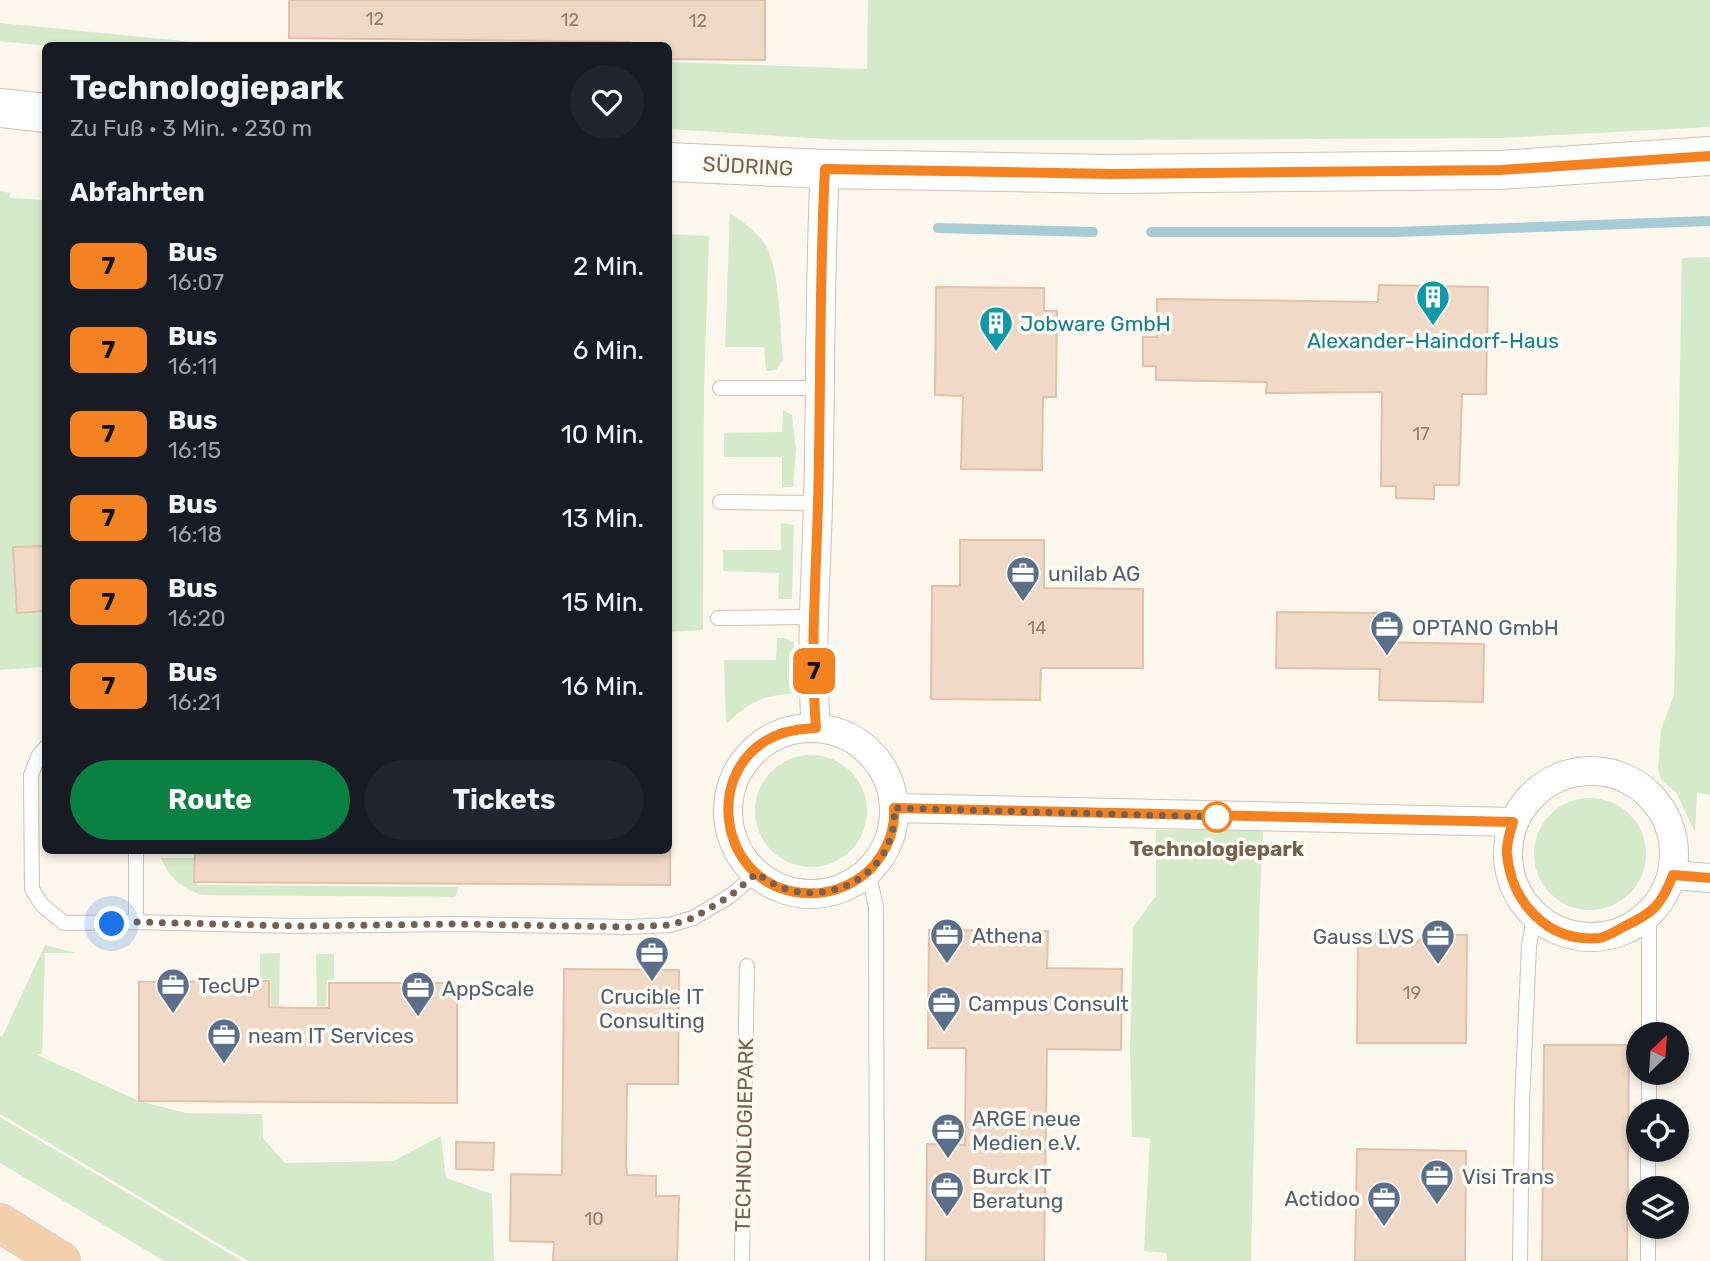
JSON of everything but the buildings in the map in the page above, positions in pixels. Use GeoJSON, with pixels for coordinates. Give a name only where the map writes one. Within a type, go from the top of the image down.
{"type":"FeatureCollection","features":[{"type":"Feature","properties":{"kind":"highway"},"geometry":{"type":"LineString","coordinates":[[0,1223],[61,1261]]}},
{"type":"Feature","properties":{"kind":"main road"},"geometry":{"type":"LineString","coordinates":[[0,108],[42,113]]}},
{"type":"Feature","properties":{"kind":"main road","name":"SÜDRING"},"geometry":{"type":"LineString","coordinates":[[672,162],[825,169],[1112,174],[1500,170],[1710,156]]}},
{"type":"Feature","properties":{"kind":"street"},"geometry":{"type":"LineString","coordinates":[[816,728],[814,617],[825,169]]}},
{"type":"Feature","properties":{"kind":"street"},"geometry":{"type":"LineString","coordinates":[[816,728],[837,732],[857,741],[873,755],[885,773],[894,808],[891,835],[882,855],[868,872],[850,884],[830,892],[808,894],[767,882],[750,868],[737,850],[729,830],[727,808],[731,786],[741,766],[755,749],[773,736],[794,729],[816,728]]}},
{"type":"Feature","properties":{"kind":"street"},"geometry":{"type":"LineString","coordinates":[[1602,770],[1618,774],[1644,788],[1656,801],[1671,826],[1675,842],[1673,875],[1667,892],[1649,915],[1602,938],[1581,938],[1559,932],[1534,917],[1513,886],[1506,851],[1513,822],[1531,794],[1562,775],[1602,770]]}},
{"type":"Feature","properties":{"kind":"street"},"geometry":{"type":"LineString","coordinates":[[894,808],[1513,822]]}},
{"type":"Feature","properties":{"kind":"street"},"geometry":{"type":"LineString","coordinates":[[1673,875],[1710,878]]}},
{"type":"Feature","properties":{"kind":"lane"},"geometry":{"type":"LineString","coordinates":[[720,388],[821,388]]}},
{"type":"Feature","properties":{"kind":"lane"},"geometry":{"type":"LineString","coordinates":[[720,502],[818,503]]}},
{"type":"Feature","properties":{"kind":"lane"},"geometry":{"type":"LineString","coordinates":[[718,618],[814,617]]}},
{"type":"Feature","properties":{"kind":"lane"},"geometry":{"type":"LineString","coordinates":[[42,752],[31,775],[32,889],[42,905],[64,923],[297,926],[670,925],[693,918],[730,896],[757,873]]}},
{"type":"Feature","properties":{"kind":"lane"},"geometry":{"type":"LineString","coordinates":[[136,854],[136,922]]}},
{"type":"Feature","properties":{"kind":"lane"},"geometry":{"type":"LineString","coordinates":[[868,872],[876,907],[877,1261]]}},
{"type":"Feature","properties":{"kind":"lane"},"geometry":{"type":"LineString","coordinates":[[1649,915],[1649,1022]]}},
{"type":"Feature","properties":{"kind":"lane"},"geometry":{"type":"LineString","coordinates":[[1520,1261],[1522,1104],[1529,946],[1534,917]]}},
{"type":"Feature","properties":{"kind":"lane","name":"TECHNOLOGIEPARK"},"geometry":{"type":"LineString","coordinates":[[742,1261],[747,966]]}},
{"type":"Feature","properties":{"kind":"lane"},"geometry":{"type":"LineString","coordinates":[[1648,1239],[1648,1261]]}},
{"type":"Feature","properties":{"kind":"green space"},"geometry":{"type":"Polygon","coordinates":[[[868,0],[1710,0],[1710,127],[1501,138],[1114,140],[843,140],[672,129],[672,62],[867,69],[868,0]]]}},
{"type":"Feature","properties":{"kind":"green space"},"geometry":{"type":"Polygon","coordinates":[[[0,23],[194,42],[42,42],[42,45],[0,41],[0,23]]]}},
{"type":"Feature","properties":{"kind":"green space"},"geometry":{"type":"Polygon","coordinates":[[[0,191],[10,193],[10,198],[42,200],[42,667],[0,670],[0,191]]]}},
{"type":"Feature","properties":{"kind":"green space"},"geometry":{"type":"Polygon","coordinates":[[[730,213],[758,236],[771,257],[777,285],[783,360],[776,370],[766,371],[764,347],[725,347],[730,213]]]}},
{"type":"Feature","properties":{"kind":"green space"},"geometry":{"type":"Polygon","coordinates":[[[672,234],[709,236],[704,388],[703,630],[672,632],[672,234]]]}},
{"type":"Feature","properties":{"kind":"green space"},"geometry":{"type":"Polygon","coordinates":[[[1710,257],[1710,795],[1697,793],[1695,832],[1676,792],[1661,780],[1658,769],[1661,730],[1674,695],[1682,258],[1710,257]]]}},
{"type":"Feature","properties":{"kind":"green space"},"geometry":{"type":"Polygon","coordinates":[[[783,410],[792,415],[796,449],[793,487],[782,487],[782,457],[724,457],[724,433],[782,432],[783,410]]]}},
{"type":"Feature","properties":{"kind":"green space"},"geometry":{"type":"Polygon","coordinates":[[[781,523],[794,525],[792,599],[778,599],[779,573],[723,571],[723,550],[781,550],[781,523]]]}},
{"type":"Feature","properties":{"kind":"green space"},"geometry":{"type":"Polygon","coordinates":[[[777,638],[794,642],[793,694],[773,696],[756,702],[726,724],[724,660],[776,660],[777,638]]]}},
{"type":"Feature","properties":{"kind":"green space"},"geometry":{"type":"Polygon","coordinates":[[[811,755],[833,759],[851,771],[863,789],[867,811],[863,833],[851,851],[833,863],[811,867],[789,863],[771,851],[759,833],[755,811],[759,789],[771,771],[789,759],[811,755]]]}},
{"type":"Feature","properties":{"kind":"green space"},"geometry":{"type":"Polygon","coordinates":[[[1590,798],[1612,802],[1630,814],[1642,832],[1646,854],[1642,876],[1630,894],[1612,906],[1590,910],[1568,906],[1550,894],[1538,876],[1534,854],[1538,832],[1550,814],[1568,802],[1590,798]]]}},
{"type":"Feature","properties":{"kind":"green space"},"geometry":{"type":"Polygon","coordinates":[[[1156,830],[1263,830],[1251,1261],[1167,1261],[1166,1253],[1144,1251],[1150,1138],[1132,1137],[1130,1049],[1133,927],[1156,896],[1156,830]]]}},
{"type":"Feature","properties":{"kind":"green space"},"geometry":{"type":"Polygon","coordinates":[[[161,858],[197,858],[197,885],[459,887],[455,897],[202,895],[177,881],[161,858]]]}},
{"type":"Feature","properties":{"kind":"green space"},"geometry":{"type":"Polygon","coordinates":[[[45,945],[76,953],[45,953],[42,1054],[35,1054],[139,1101],[186,1113],[262,1114],[263,1138],[285,1163],[393,1161],[441,1136],[446,1178],[492,1194],[494,1261],[248,1261],[0,1114],[0,1036],[2,1037],[45,945]]]}},
{"type":"Feature","properties":{"kind":"green space"},"geometry":{"type":"Polygon","coordinates":[[[280,953],[279,1006],[271,1006],[270,979],[260,979],[260,954],[280,953]]]}},
{"type":"Feature","properties":{"kind":"green space"},"geometry":{"type":"Polygon","coordinates":[[[316,954],[334,954],[334,980],[327,980],[326,1007],[317,1006],[316,954]]]}},
{"type":"Feature","properties":{"kind":"green space"},"geometry":{"type":"Polygon","coordinates":[[[0,1117],[242,1261],[164,1261],[0,1163],[0,1117]]]}},
{"type":"Feature","properties":{"kind":"waterway"},"geometry":{"type":"LineString","coordinates":[[1151,232],[1395,232],[1710,221]]}},
{"type":"Feature","properties":{"kind":"waterway"},"geometry":{"type":"LineString","coordinates":[[938,228],[1093,232]]}},
{"type":"Feature","properties":{"kind":"bus line","name":"7"},"geometry":{"type":"LineString","coordinates":[[1710,156],[1500,170],[1112,174],[825,169],[814,617],[816,728],[794,729],[773,736],[755,749],[741,766],[731,786],[727,808],[729,830],[737,850],[750,868],[767,882],[808,894],[830,892],[850,884],[868,872],[882,855],[891,835],[894,808],[1513,822],[1506,851],[1513,886],[1534,917],[1559,932],[1581,938],[1602,938],[1649,915],[1667,892],[1673,875],[1710,878]]}},
{"type":"Feature","properties":{"kind":"place","name":"Alexander-Haindorf-Haus"},"geometry":{"type":"Point","coordinates":[1433,327]}},
{"type":"Feature","properties":{"kind":"place","name":"Jobware GmbH"},"geometry":{"type":"Point","coordinates":[996,353]}},
{"type":"Feature","properties":{"kind":"place","name":"unilab AG"},"geometry":{"type":"Point","coordinates":[1023,603]}},
{"type":"Feature","properties":{"kind":"place","name":"OPTANO GmbH"},"geometry":{"type":"Point","coordinates":[1387,657]}},
{"type":"Feature","properties":{"kind":"place","name":"Technologiepark"},"geometry":{"type":"Point","coordinates":[1217,817]}},
{"type":"Feature","properties":{"kind":"place","name":"Athena"},"geometry":{"type":"Point","coordinates":[947,965]}},
{"type":"Feature","properties":{"kind":"place","name":"Gauss LVS"},"geometry":{"type":"Point","coordinates":[1438,966]}},
{"type":"Feature","properties":{"kind":"place","name":"Crucible IT Consulting"},"geometry":{"type":"Point","coordinates":[652,983]}},
{"type":"Feature","properties":{"kind":"place","name":"TecUP"},"geometry":{"type":"Point","coordinates":[173,1015]}},
{"type":"Feature","properties":{"kind":"place","name":"AppScale"},"geometry":{"type":"Point","coordinates":[418,1018]}},
{"type":"Feature","properties":{"kind":"place","name":"Campus Consult"},"geometry":{"type":"Point","coordinates":[944,1033]}},
{"type":"Feature","properties":{"kind":"place","name":"neam IT Services"},"geometry":{"type":"Point","coordinates":[224,1065]}},
{"type":"Feature","properties":{"kind":"place","name":"ARGE neue Medien e.V."},"geometry":{"type":"Point","coordinates":[948,1160]}},
{"type":"Feature","properties":{"kind":"place","name":"Visi Trans"},"geometry":{"type":"Point","coordinates":[1437,1206]}},
{"type":"Feature","properties":{"kind":"place","name":"Burck IT Beratung"},"geometry":{"type":"Point","coordinates":[947,1218]}},
{"type":"Feature","properties":{"kind":"place","name":"Actidoo"},"geometry":{"type":"Point","coordinates":[1384,1228]}},
{"type":"Feature","properties":{"kind":"route"},"geometry":{"type":"LineString","coordinates":[[112,924],[670,925],[693,918],[730,896],[757,873],[767,882],[808,894],[830,892],[850,884],[868,872],[882,855],[891,835],[894,808],[1217,817]]}}]}
